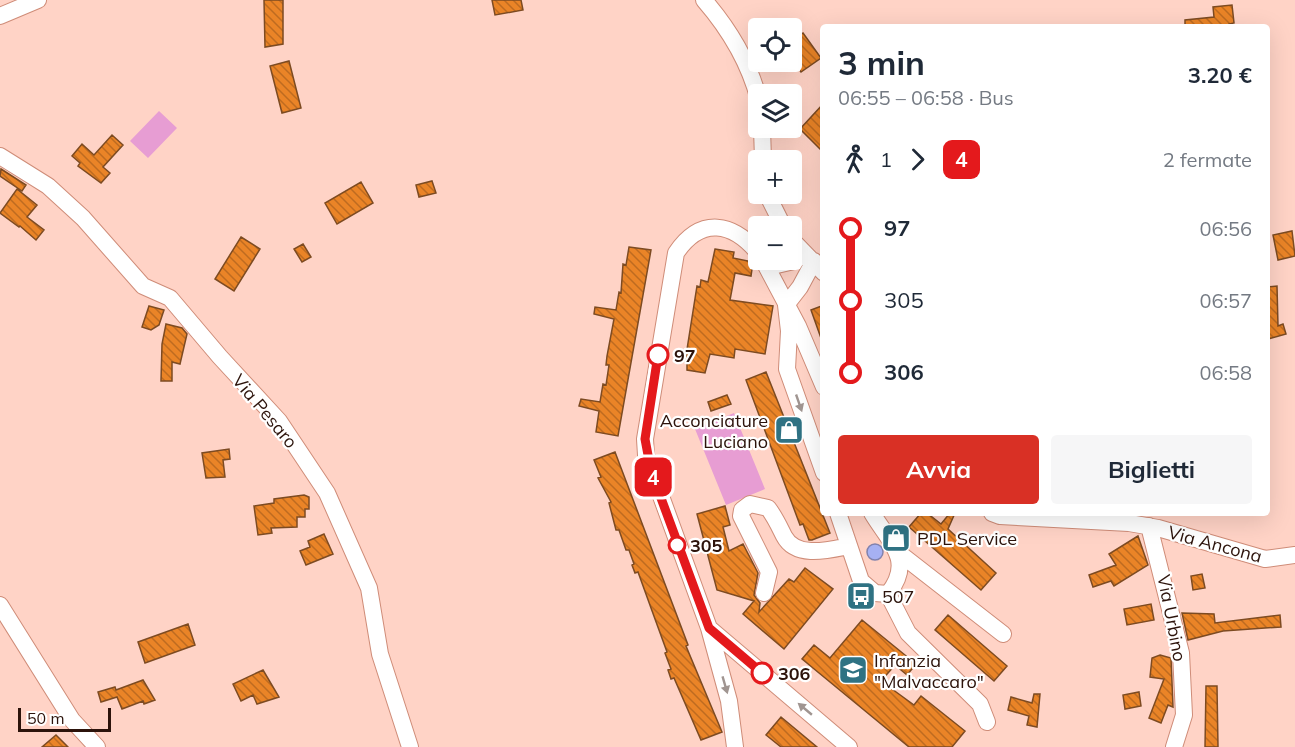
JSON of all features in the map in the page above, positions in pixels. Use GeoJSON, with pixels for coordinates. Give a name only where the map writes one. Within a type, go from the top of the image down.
{"type":"FeatureCollection","features":[{"type":"Feature","properties":{"kind":"street"},"geometry":{"type":"LineString","coordinates":[[0,16],[38,0]]}},
{"type":"Feature","properties":{"kind":"street"},"geometry":{"type":"LineString","coordinates":[[704,0],[731,34],[741,51],[753,84]]}},
{"type":"Feature","properties":{"kind":"street","name":"Via Pesaro"},"geometry":{"type":"LineString","coordinates":[[0,156],[48,186],[83,218],[143,286],[170,298],[219,357],[279,421],[327,493],[369,588],[380,654],[410,747]]}},
{"type":"Feature","properties":{"kind":"street"},"geometry":{"type":"LineString","coordinates":[[735,747],[729,701],[709,628],[651,471],[645,439],[676,253],[684,241],[697,231],[714,227],[729,230],[748,242]]}},
{"type":"Feature","properties":{"kind":"street"},"geometry":{"type":"LineString","coordinates":[[809,262],[800,287],[786,305],[789,331],[786,361],[820,461]]}},
{"type":"Feature","properties":{"kind":"street"},"geometry":{"type":"LineString","coordinates":[[776,288],[809,262]]}},
{"type":"Feature","properties":{"kind":"street"},"geometry":{"type":"LineString","coordinates":[[768,270],[798,326],[808,356],[820,379]]}},
{"type":"Feature","properties":{"kind":"street"},"geometry":{"type":"LineString","coordinates":[[800,287],[820,284]]}},
{"type":"Feature","properties":{"kind":"street"},"geometry":{"type":"LineString","coordinates":[[786,361],[808,356]]}},
{"type":"Feature","properties":{"kind":"street"},"geometry":{"type":"LineString","coordinates":[[764,593],[769,572],[741,516],[742,510],[750,504],[768,508],[794,547],[803,550],[849,546]]}},
{"type":"Feature","properties":{"kind":"street"},"geometry":{"type":"LineString","coordinates":[[839,516],[861,581],[874,593],[888,594]]}},
{"type":"Feature","properties":{"kind":"street"},"geometry":{"type":"LineString","coordinates":[[874,516],[899,554],[1003,634]]}},
{"type":"Feature","properties":{"kind":"street","name":"Via Ancona"},"geometry":{"type":"LineString","coordinates":[[1000,516],[1129,523],[1149,526],[1265,559],[1295,555]]}},
{"type":"Feature","properties":{"kind":"street","name":"Via Urbino"},"geometry":{"type":"LineString","coordinates":[[1149,526],[1181,653],[1184,715],[1174,747]]}},
{"type":"Feature","properties":{"kind":"street"},"geometry":{"type":"LineString","coordinates":[[888,594],[899,580],[899,554]]}},
{"type":"Feature","properties":{"kind":"street"},"geometry":{"type":"LineString","coordinates":[[888,594],[908,633],[980,704],[987,722]]}},
{"type":"Feature","properties":{"kind":"street"},"geometry":{"type":"LineString","coordinates":[[0,605],[72,720],[97,747]]}},
{"type":"Feature","properties":{"kind":"street"},"geometry":{"type":"LineString","coordinates":[[709,628],[849,747]]}},
{"type":"Feature","properties":{"kind":"shaded area"},"geometry":{"type":"Polygon","coordinates":[[[159,111],[177,128],[148,158],[130,141],[159,111]]]}},
{"type":"Feature","properties":{"kind":"shaded area"},"geometry":{"type":"Polygon","coordinates":[[[734,413],[765,489],[726,505],[695,429],[734,413]]]}},
{"type":"Feature","properties":{"kind":"water"},"geometry":{"type":"Polygon","coordinates":[[[875,544],[883,552],[875,560],[867,552],[875,544]]]}},
{"type":"Feature","properties":{"kind":"building"},"geometry":{"type":"Polygon","coordinates":[[[264,0],[283,0],[283,44],[265,47],[264,0]]]}},
{"type":"Feature","properties":{"kind":"building"},"geometry":{"type":"Polygon","coordinates":[[[492,0],[521,0],[523,10],[495,15],[492,0]]]}},
{"type":"Feature","properties":{"kind":"building"},"geometry":{"type":"Polygon","coordinates":[[[1232,5],[1234,23],[1185,24],[1185,20],[1214,17],[1213,7],[1232,5]]]}},
{"type":"Feature","properties":{"kind":"building"},"geometry":{"type":"Polygon","coordinates":[[[803,33],[820,57],[802,71],[803,33]]]}},
{"type":"Feature","properties":{"kind":"building"},"geometry":{"type":"Polygon","coordinates":[[[289,61],[301,108],[282,113],[270,66],[289,61]]]}},
{"type":"Feature","properties":{"kind":"building"},"geometry":{"type":"Polygon","coordinates":[[[820,107],[820,149],[802,131],[802,127],[820,107]]]}},
{"type":"Feature","properties":{"kind":"building"},"geometry":{"type":"Polygon","coordinates":[[[112,135],[123,145],[103,167],[110,173],[101,183],[78,166],[80,163],[72,156],[82,144],[94,155],[112,135]]]}},
{"type":"Feature","properties":{"kind":"building"},"geometry":{"type":"Polygon","coordinates":[[[1,169],[26,185],[22,191],[0,176],[1,169]]]}},
{"type":"Feature","properties":{"kind":"building"},"geometry":{"type":"Polygon","coordinates":[[[432,181],[436,193],[419,197],[416,185],[432,181]]]}},
{"type":"Feature","properties":{"kind":"building"},"geometry":{"type":"Polygon","coordinates":[[[361,182],[373,203],[337,224],[325,203],[361,182]]]}},
{"type":"Feature","properties":{"kind":"building"},"geometry":{"type":"Polygon","coordinates":[[[17,189],[37,205],[27,217],[44,230],[36,240],[0,213],[17,189]]]}},
{"type":"Feature","properties":{"kind":"building"},"geometry":{"type":"Polygon","coordinates":[[[1292,231],[1295,256],[1278,260],[1273,235],[1292,231]]]}},
{"type":"Feature","properties":{"kind":"building"},"geometry":{"type":"Polygon","coordinates":[[[241,237],[260,249],[234,291],[215,279],[241,237]]]}},
{"type":"Feature","properties":{"kind":"building"},"geometry":{"type":"Polygon","coordinates":[[[303,244],[311,257],[302,262],[294,249],[303,244]]]}},
{"type":"Feature","properties":{"kind":"building"},"geometry":{"type":"Polygon","coordinates":[[[629,247],[651,250],[618,436],[596,432],[599,411],[579,406],[581,399],[600,402],[603,384],[606,385],[609,365],[606,365],[607,356],[614,319],[594,314],[595,307],[616,310],[619,292],[621,293],[623,264],[626,265],[629,247]]]}},
{"type":"Feature","properties":{"kind":"building"},"geometry":{"type":"Polygon","coordinates":[[[715,249],[734,252],[733,258],[748,261],[748,270],[752,270],[751,276],[735,273],[730,300],[773,306],[765,354],[735,349],[734,358],[710,354],[705,373],[687,370],[685,362],[697,286],[700,287],[701,280],[708,282],[715,249]]]}},
{"type":"Feature","properties":{"kind":"building"},"geometry":{"type":"Polygon","coordinates":[[[1277,286],[1278,326],[1283,324],[1286,334],[1270,338],[1270,287],[1277,286]]]}},
{"type":"Feature","properties":{"kind":"building"},"geometry":{"type":"Polygon","coordinates":[[[149,306],[164,310],[159,325],[151,330],[142,327],[149,306]]]}},
{"type":"Feature","properties":{"kind":"building"},"geometry":{"type":"Polygon","coordinates":[[[820,307],[820,335],[811,310],[820,307]]]}},
{"type":"Feature","properties":{"kind":"building"},"geometry":{"type":"Polygon","coordinates":[[[166,324],[182,328],[187,334],[180,364],[172,362],[172,381],[161,381],[162,344],[166,324]]]}},
{"type":"Feature","properties":{"kind":"building"},"geometry":{"type":"Polygon","coordinates":[[[766,372],[820,508],[820,516],[823,516],[830,533],[809,540],[803,524],[800,525],[746,380],[766,372]]]}},
{"type":"Feature","properties":{"kind":"building"},"geometry":{"type":"Polygon","coordinates":[[[727,395],[731,404],[711,411],[708,402],[727,395]]]}},
{"type":"Feature","properties":{"kind":"building"},"geometry":{"type":"Polygon","coordinates":[[[229,449],[230,459],[223,460],[225,477],[206,478],[202,453],[229,449]]]}},
{"type":"Feature","properties":{"kind":"building"},"geometry":{"type":"Polygon","coordinates":[[[615,452],[688,645],[686,646],[722,732],[701,740],[674,678],[671,679],[668,670],[671,669],[665,653],[667,652],[638,572],[635,573],[629,550],[626,550],[619,530],[616,530],[609,503],[611,502],[598,478],[601,477],[594,460],[615,452]]]}},
{"type":"Feature","properties":{"kind":"building"},"geometry":{"type":"Polygon","coordinates":[[[304,495],[309,497],[309,509],[305,509],[305,517],[297,517],[297,527],[271,528],[272,533],[258,535],[254,506],[274,503],[274,499],[304,495]]]}},
{"type":"Feature","properties":{"kind":"building"},"geometry":{"type":"Polygon","coordinates":[[[725,506],[730,525],[723,527],[729,551],[743,544],[758,573],[754,595],[760,603],[759,612],[789,579],[794,582],[805,568],[833,589],[784,649],[743,614],[754,601],[717,590],[697,514],[725,506]]]}},
{"type":"Feature","properties":{"kind":"building"},"geometry":{"type":"Polygon","coordinates":[[[918,516],[931,516],[941,524],[948,516],[954,516],[948,529],[996,573],[981,590],[909,527],[918,516]]]}},
{"type":"Feature","properties":{"kind":"building"},"geometry":{"type":"Polygon","coordinates":[[[324,534],[333,554],[306,565],[300,551],[310,547],[308,541],[324,534]]]}},
{"type":"Feature","properties":{"kind":"building"},"geometry":{"type":"Polygon","coordinates":[[[1138,536],[1148,565],[1114,586],[1111,581],[1093,587],[1089,575],[1116,565],[1109,554],[1138,536]]]}},
{"type":"Feature","properties":{"kind":"building"},"geometry":{"type":"Polygon","coordinates":[[[1202,574],[1205,588],[1193,590],[1191,576],[1202,574]]]}},
{"type":"Feature","properties":{"kind":"building"},"geometry":{"type":"Polygon","coordinates":[[[1151,604],[1154,620],[1127,625],[1124,609],[1151,604]]]}},
{"type":"Feature","properties":{"kind":"building"},"geometry":{"type":"Polygon","coordinates":[[[1182,613],[1214,614],[1215,623],[1280,615],[1281,627],[1223,631],[1188,640],[1182,613]]]}},
{"type":"Feature","properties":{"kind":"building"},"geometry":{"type":"Polygon","coordinates":[[[948,615],[1007,666],[994,681],[935,630],[948,615]]]}},
{"type":"Feature","properties":{"kind":"building","name":"Infanzia \"Malvaccaro\""},"geometry":{"type":"Polygon","coordinates":[[[862,620],[916,664],[907,675],[895,665],[881,681],[914,705],[921,696],[965,731],[952,747],[909,747],[802,659],[814,645],[830,658],[862,620]]]}},
{"type":"Feature","properties":{"kind":"building"},"geometry":{"type":"Polygon","coordinates":[[[188,624],[195,645],[145,663],[138,642],[188,624]]]}},
{"type":"Feature","properties":{"kind":"building"},"geometry":{"type":"Polygon","coordinates":[[[1160,655],[1171,658],[1173,707],[1168,705],[1161,723],[1149,718],[1164,679],[1150,677],[1152,658],[1160,655]]]}},
{"type":"Feature","properties":{"kind":"building"},"geometry":{"type":"Polygon","coordinates":[[[263,670],[279,697],[257,704],[253,695],[241,701],[233,684],[263,670]]]}},
{"type":"Feature","properties":{"kind":"building"},"geometry":{"type":"Polygon","coordinates":[[[143,680],[155,700],[144,704],[143,701],[122,709],[117,697],[101,702],[98,692],[115,687],[116,690],[143,680]]]}},
{"type":"Feature","properties":{"kind":"building"},"geometry":{"type":"Polygon","coordinates":[[[1206,686],[1217,686],[1218,747],[1205,747],[1206,686]]]}},
{"type":"Feature","properties":{"kind":"building"},"geometry":{"type":"Polygon","coordinates":[[[1139,692],[1141,706],[1125,709],[1123,695],[1139,692]]]}},
{"type":"Feature","properties":{"kind":"building"},"geometry":{"type":"Polygon","coordinates":[[[1034,694],[1040,694],[1037,727],[1027,725],[1029,716],[1008,710],[1011,697],[1032,703],[1034,694]]]}},
{"type":"Feature","properties":{"kind":"building"},"geometry":{"type":"Polygon","coordinates":[[[781,717],[817,747],[781,747],[766,735],[781,717]]]}},
{"type":"Feature","properties":{"kind":"building"},"geometry":{"type":"Polygon","coordinates":[[[56,735],[68,747],[42,747],[56,735]]]}},
{"type":"Feature","properties":{"kind":"bus line","name":"4"},"geometry":{"type":"LineString","coordinates":[[658,355],[645,439],[646,455],[651,471],[709,628],[762,673]]}},
{"type":"Feature","properties":{"kind":"place","name":"97"},"geometry":{"type":"Point","coordinates":[658,355]}},
{"type":"Feature","properties":{"kind":"place","name":"Acconciature Luciano"},"geometry":{"type":"Point","coordinates":[789,430]}},
{"type":"Feature","properties":{"kind":"place","name":"PDL Service"},"geometry":{"type":"Point","coordinates":[896,538]}},
{"type":"Feature","properties":{"kind":"place","name":"305"},"geometry":{"type":"Point","coordinates":[677,545]}},
{"type":"Feature","properties":{"kind":"place","name":"507"},"geometry":{"type":"Point","coordinates":[861,596]}},
{"type":"Feature","properties":{"kind":"place","name":"Infanzia \"Malvaccaro\""},"geometry":{"type":"Point","coordinates":[853,670]}},
{"type":"Feature","properties":{"kind":"place","name":"306"},"geometry":{"type":"Point","coordinates":[762,673]}}]}
